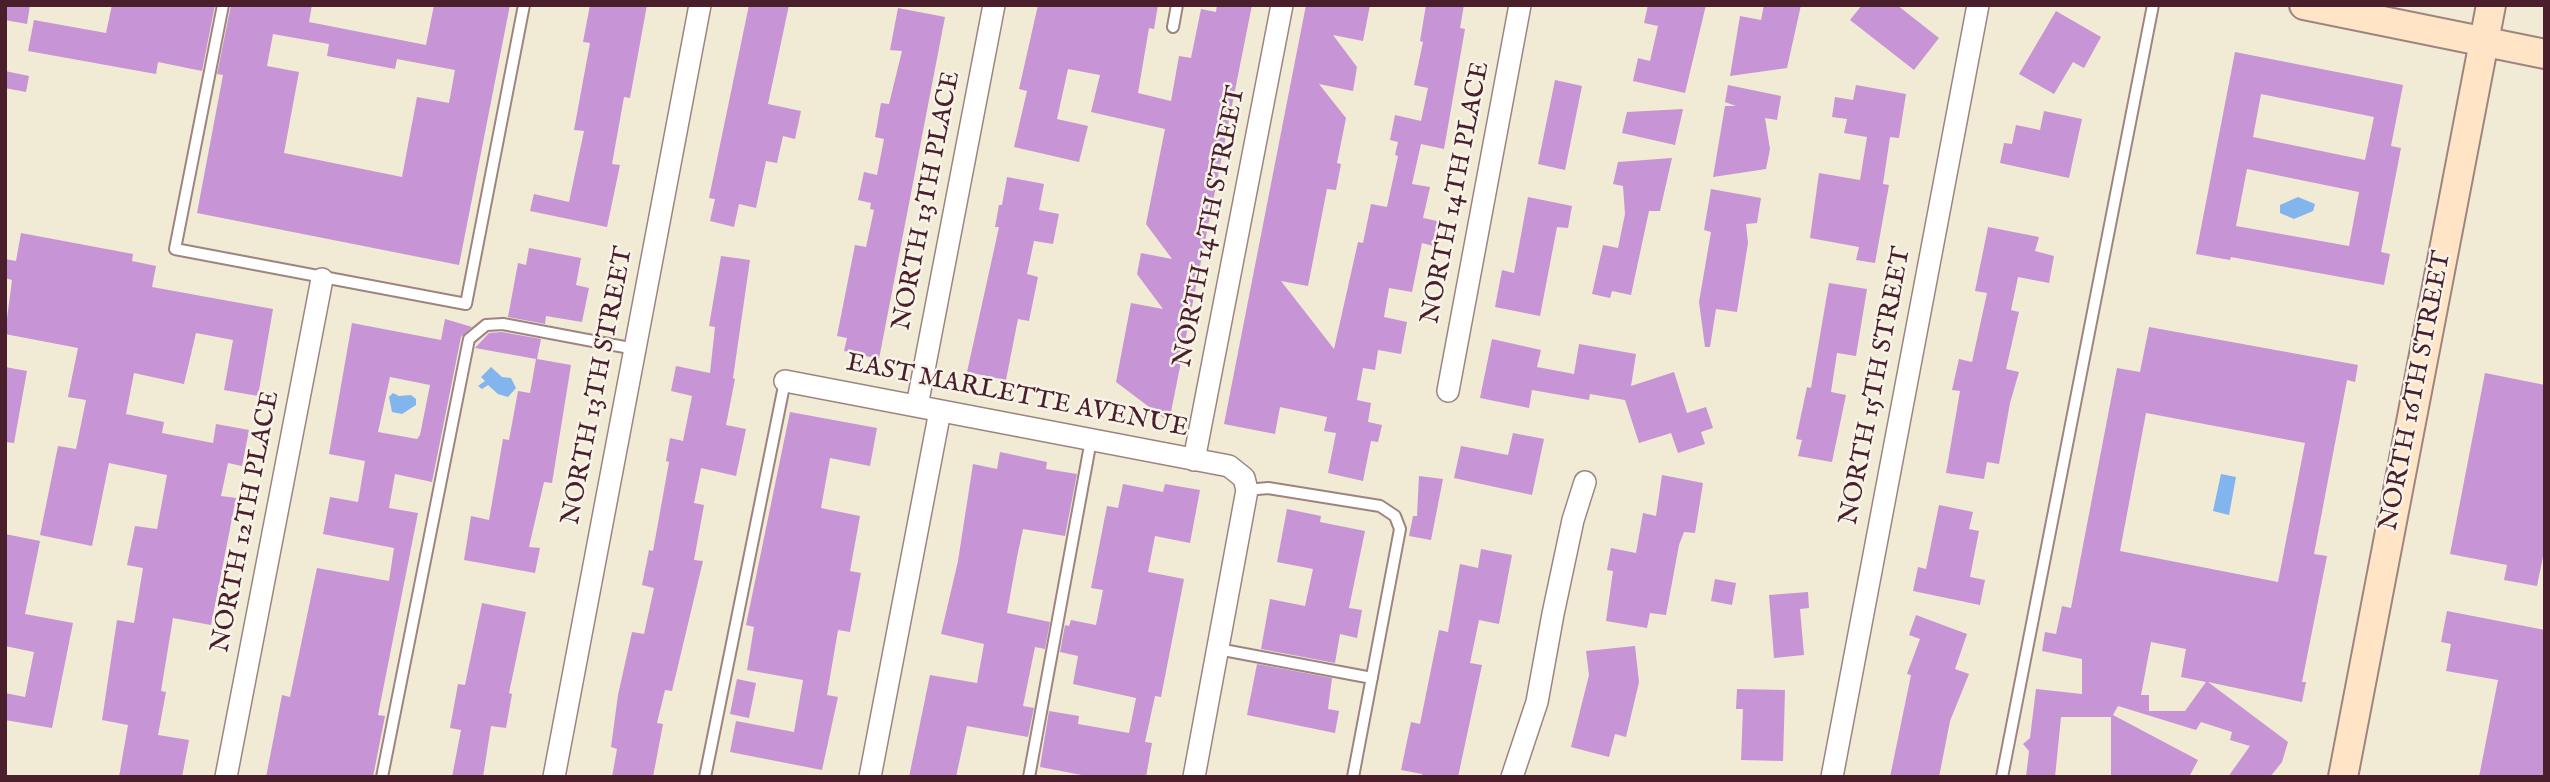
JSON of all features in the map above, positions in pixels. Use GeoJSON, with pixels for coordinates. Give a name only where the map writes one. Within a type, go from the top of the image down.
{"type":"FeatureCollection","features":[{"type":"Feature","properties":{"kind":"main road"},"geometry":{"type":"LineString","coordinates":[[2304,5],[2387,14],[2484,42],[2545,54]]}},
{"type":"Feature","properties":{"kind":"main road","name":"NORTH 16TH STREET"},"geometry":{"type":"LineString","coordinates":[[2343,777],[2491,5]]}},
{"type":"Feature","properties":{"kind":"street","name":"NORTH 13TH STREET"},"geometry":{"type":"LineString","coordinates":[[554,777],[700,5]]}},
{"type":"Feature","properties":{"kind":"street","name":"NORTH 13TH PLACE"},"geometry":{"type":"LineString","coordinates":[[917,406],[994,5]]}},
{"type":"Feature","properties":{"kind":"street","name":"NORTH 14TH STREET"},"geometry":{"type":"LineString","coordinates":[[1194,460],[1282,5]]}},
{"type":"Feature","properties":{"kind":"street","name":"NORTH 14TH PLACE"},"geometry":{"type":"LineString","coordinates":[[1448,391],[1521,5]]}},
{"type":"Feature","properties":{"kind":"street","name":"NORTH 15TH STREET"},"geometry":{"type":"LineString","coordinates":[[1832,777],[1978,5]]}},
{"type":"Feature","properties":{"kind":"street","name":"NORTH 12TH PLACE"},"geometry":{"type":"LineString","coordinates":[[226,777],[322,279]]}},
{"type":"Feature","properties":{"kind":"street","name":"EAST MARLETTE AVENUE"},"geometry":{"type":"LineString","coordinates":[[785,381],[1229,467],[1244,478],[1247,490]]}},
{"type":"Feature","properties":{"kind":"street"},"geometry":{"type":"LineString","coordinates":[[870,777],[940,411]]}},
{"type":"Feature","properties":{"kind":"street"},"geometry":{"type":"LineString","coordinates":[[1512,777],[1537,702],[1555,601],[1585,482]]}},
{"type":"Feature","properties":{"kind":"street"},"geometry":{"type":"LineString","coordinates":[[1194,777],[1247,490]]}},
{"type":"Feature","properties":{"kind":"lane"},"geometry":{"type":"LineString","coordinates":[[223,5],[175,249],[322,279],[466,304],[524,5]]}},
{"type":"Feature","properties":{"kind":"lane"},"geometry":{"type":"LineString","coordinates":[[1173,27],[1177,5]]}},
{"type":"Feature","properties":{"kind":"lane"},"geometry":{"type":"LineString","coordinates":[[2002,777],[2153,5]]}},
{"type":"Feature","properties":{"kind":"lane"},"geometry":{"type":"LineString","coordinates":[[382,777],[469,339],[486,325],[503,324],[635,349]]}},
{"type":"Feature","properties":{"kind":"lane"},"geometry":{"type":"LineString","coordinates":[[705,777],[785,381]]}},
{"type":"Feature","properties":{"kind":"lane"},"geometry":{"type":"LineString","coordinates":[[1030,777],[1091,440]]}},
{"type":"Feature","properties":{"kind":"lane"},"geometry":{"type":"LineString","coordinates":[[1247,490],[1268,488],[1380,506],[1395,516],[1400,529],[1353,777]]}},
{"type":"Feature","properties":{"kind":"lane"},"geometry":{"type":"LineString","coordinates":[[1217,649],[1372,678]]}},
{"type":"Feature","properties":{"kind":"water"},"geometry":{"type":"Polygon","coordinates":[[[2298,197],[2315,204],[2313,211],[2294,219],[2280,213],[2280,205],[2298,197]]]}},
{"type":"Feature","properties":{"kind":"water"},"geometry":{"type":"Polygon","coordinates":[[[491,367],[502,377],[511,378],[516,388],[508,397],[498,394],[488,385],[482,389],[478,386],[485,381],[481,377],[491,367]]]}},
{"type":"Feature","properties":{"kind":"water"},"geometry":{"type":"Polygon","coordinates":[[[393,393],[399,396],[411,395],[416,399],[416,405],[402,414],[392,412],[389,397],[393,393]]]}},
{"type":"Feature","properties":{"kind":"water"},"geometry":{"type":"Polygon","coordinates":[[[2221,474],[2236,477],[2229,515],[2213,511],[2221,474]]]}},
{"type":"Feature","properties":{"kind":"building"},"geometry":{"type":"Polygon","coordinates":[[[5,5],[30,5],[27,24],[5,20],[5,5]]]}},
{"type":"Feature","properties":{"kind":"building"},"geometry":{"type":"Polygon","coordinates":[[[112,5],[215,5],[202,71],[158,62],[156,74],[28,51],[34,20],[106,33],[112,5]]]}},
{"type":"Feature","properties":{"kind":"building"},"geometry":{"type":"Polygon","coordinates":[[[231,5],[312,5],[309,22],[426,45],[434,5],[510,5],[459,265],[197,213],[223,75],[217,74],[231,5]],[[273,34],[267,66],[299,72],[284,153],[402,177],[417,97],[449,103],[455,70],[397,59],[395,69],[327,56],[329,44],[273,34]]]}},
{"type":"Feature","properties":{"kind":"building"},"geometry":{"type":"Polygon","coordinates":[[[590,5],[647,5],[630,98],[624,97],[612,164],[620,165],[607,227],[530,211],[534,194],[569,202],[584,131],[574,130],[590,43],[583,42],[590,5]]]}},
{"type":"Feature","properties":{"kind":"building"},"geometry":{"type":"Polygon","coordinates":[[[749,5],[789,5],[768,104],[801,111],[795,139],[783,136],[777,163],[766,161],[756,208],[739,204],[734,227],[710,221],[715,199],[709,198],[749,5]]]}},
{"type":"Feature","properties":{"kind":"building"},"geometry":{"type":"Polygon","coordinates":[[[1038,5],[1158,5],[1154,29],[1149,28],[1138,93],[1171,101],[1179,56],[1191,58],[1201,9],[1216,12],[1217,5],[1252,5],[1169,422],[1116,382],[1131,303],[1163,309],[1137,274],[1141,253],[1172,259],[1146,224],[1165,129],[1091,112],[1100,75],[1068,69],[1057,119],[1088,126],[1079,162],[1014,147],[1027,91],[1019,89],[1038,5]]]}},
{"type":"Feature","properties":{"kind":"building"},"geometry":{"type":"Polygon","coordinates":[[[1306,5],[1370,5],[1363,41],[1333,35],[1357,67],[1353,91],[1319,84],[1346,118],[1337,163],[1341,164],[1336,190],[1327,189],[1308,286],[1281,281],[1334,349],[1358,242],[1363,243],[1371,204],[1387,207],[1398,156],[1395,155],[1398,142],[1390,140],[1395,115],[1421,121],[1428,88],[1414,85],[1423,42],[1420,41],[1426,5],[1464,5],[1460,28],[1465,29],[1444,149],[1421,144],[1412,184],[1430,187],[1423,218],[1442,222],[1437,247],[1422,243],[1412,292],[1389,288],[1384,317],[1407,322],[1401,354],[1378,350],[1375,370],[1363,368],[1357,400],[1371,403],[1368,422],[1382,425],[1378,442],[1371,441],[1363,481],[1328,473],[1336,433],[1324,431],[1327,417],[1280,407],[1275,434],[1224,424],[1306,5]]]}},
{"type":"Feature","properties":{"kind":"building"},"geometry":{"type":"Polygon","coordinates":[[[1648,5],[1706,5],[1685,93],[1633,81],[1638,58],[1650,61],[1658,26],[1644,23],[1648,5]]]}},
{"type":"Feature","properties":{"kind":"building"},"geometry":{"type":"Polygon","coordinates":[[[1764,5],[1801,5],[1787,68],[1730,76],[1740,16],[1761,20],[1764,5]]]}},
{"type":"Feature","properties":{"kind":"building"},"geometry":{"type":"Polygon","coordinates":[[[1862,5],[1897,5],[1939,38],[1914,70],[1850,20],[1862,5]]]}},
{"type":"Feature","properties":{"kind":"building"},"geometry":{"type":"Polygon","coordinates":[[[898,8],[945,17],[879,359],[844,351],[847,338],[837,336],[855,245],[866,247],[874,210],[870,209],[871,203],[858,200],[864,172],[877,175],[884,139],[875,137],[881,103],[889,104],[902,51],[890,50],[898,8]]]}},
{"type":"Feature","properties":{"kind":"building"},"geometry":{"type":"Polygon","coordinates":[[[2056,11],[2101,37],[2084,68],[2073,62],[2054,94],[2019,74],[2056,11]]]}},
{"type":"Feature","properties":{"kind":"building"},"geometry":{"type":"Polygon","coordinates":[[[2235,52],[2403,85],[2391,146],[2401,148],[2381,252],[2390,254],[2384,285],[2231,257],[2230,260],[2196,254],[2235,52]],[[2261,94],[2253,137],[2365,160],[2374,117],[2261,94]],[[2247,169],[2236,226],[2349,246],[2359,192],[2247,169]]]}},
{"type":"Feature","properties":{"kind":"building"},"geometry":{"type":"Polygon","coordinates":[[[5,71],[29,76],[26,92],[5,88],[5,71]]]}},
{"type":"Feature","properties":{"kind":"building"},"geometry":{"type":"Polygon","coordinates":[[[1555,80],[1582,86],[1565,170],[1538,164],[1555,80]]]}},
{"type":"Feature","properties":{"kind":"building"},"geometry":{"type":"Polygon","coordinates":[[[1728,85],[1781,96],[1777,120],[1765,118],[1770,149],[1766,169],[1713,177],[1725,106],[1736,106],[1725,102],[1728,85]]]}},
{"type":"Feature","properties":{"kind":"building"},"geometry":{"type":"Polygon","coordinates":[[[1856,85],[1906,94],[1899,138],[1890,137],[1883,184],[1889,185],[1875,263],[1856,260],[1859,247],[1810,238],[1819,173],[1860,180],[1867,137],[1844,133],[1847,119],[1832,117],[1835,97],[1853,100],[1856,85]]]}},
{"type":"Feature","properties":{"kind":"building"},"geometry":{"type":"Polygon","coordinates":[[[1683,109],[1675,145],[1622,133],[1627,112],[1683,109]]]}},
{"type":"Feature","properties":{"kind":"building"},"geometry":{"type":"Polygon","coordinates":[[[2044,111],[2082,119],[2069,178],[2000,163],[2004,143],[2012,144],[2016,125],[2040,130],[2044,111]]]}},
{"type":"Feature","properties":{"kind":"building"},"geometry":{"type":"Polygon","coordinates":[[[1672,158],[1660,211],[1649,211],[1631,295],[1612,291],[1610,298],[1592,294],[1603,245],[1618,248],[1625,214],[1623,186],[1613,184],[1618,162],[1672,158]]]}},
{"type":"Feature","properties":{"kind":"building"},"geometry":{"type":"Polygon","coordinates":[[[1007,177],[1044,184],[1039,210],[1059,214],[1053,244],[1034,241],[1027,274],[1038,277],[1029,321],[1018,319],[1006,380],[967,372],[999,227],[995,227],[999,205],[1002,205],[1007,177]]]}},
{"type":"Feature","properties":{"kind":"building"},"geometry":{"type":"Polygon","coordinates":[[[1711,189],[1761,198],[1757,223],[1746,224],[1748,243],[1737,312],[1716,309],[1710,347],[1705,347],[1699,302],[1711,232],[1704,230],[1711,189]]]}},
{"type":"Feature","properties":{"kind":"building"},"geometry":{"type":"Polygon","coordinates":[[[1528,197],[1572,206],[1568,228],[1557,227],[1540,316],[1495,307],[1502,270],[1514,273],[1528,197]]]}},
{"type":"Feature","properties":{"kind":"building"},"geometry":{"type":"Polygon","coordinates":[[[1988,227],[2039,237],[2035,251],[2054,256],[2049,283],[2018,277],[2011,310],[2019,312],[2006,369],[2019,372],[2010,403],[1999,464],[1987,462],[1984,479],[1946,473],[1960,391],[1952,390],[1959,359],[1972,362],[1987,293],[1975,291],[1988,227]]]}},
{"type":"Feature","properties":{"kind":"building"},"geometry":{"type":"Polygon","coordinates":[[[21,233],[133,254],[132,261],[156,266],[152,287],[273,309],[258,396],[224,390],[233,340],[196,333],[184,384],[134,373],[126,414],[164,422],[162,433],[213,443],[216,424],[249,430],[242,466],[228,463],[221,496],[236,498],[211,625],[173,618],[161,691],[166,692],[158,735],[189,740],[182,777],[119,777],[128,725],[102,720],[117,620],[134,623],[143,568],[127,565],[135,526],[157,529],[167,475],[109,463],[92,546],[40,535],[58,446],[76,449],[86,400],[68,397],[78,348],[5,334],[12,280],[5,278],[5,259],[16,261],[21,233]]]}},
{"type":"Feature","properties":{"kind":"building"},"geometry":{"type":"Polygon","coordinates":[[[529,248],[581,258],[576,285],[589,288],[582,322],[546,316],[545,324],[508,317],[518,263],[526,265],[529,248]]]}},
{"type":"Feature","properties":{"kind":"building"},"geometry":{"type":"Polygon","coordinates":[[[721,256],[750,260],[733,378],[735,379],[726,425],[746,429],[736,476],[701,468],[694,503],[704,505],[694,560],[703,561],[672,691],[665,690],[657,723],[663,724],[653,777],[612,777],[617,749],[611,747],[618,695],[632,632],[644,634],[654,588],[642,585],[649,550],[653,551],[669,462],[666,461],[670,438],[683,441],[692,396],[671,391],[676,366],[710,373],[715,327],[709,326],[721,256]]]}},
{"type":"Feature","properties":{"kind":"building"},"geometry":{"type":"Polygon","coordinates":[[[1829,283],[1867,289],[1856,356],[1837,353],[1831,392],[1846,395],[1832,462],[1798,456],[1802,440],[1796,439],[1807,387],[1811,388],[1829,283]]]}},
{"type":"Feature","properties":{"kind":"building"},"geometry":{"type":"Polygon","coordinates":[[[445,319],[472,327],[461,337],[432,482],[395,474],[389,508],[418,513],[378,715],[385,716],[373,777],[266,777],[282,695],[290,697],[317,568],[389,581],[394,548],[323,534],[330,497],[358,502],[365,461],[329,454],[352,323],[441,340],[445,319]],[[390,377],[378,432],[417,439],[430,385],[390,377]]]}},
{"type":"Feature","properties":{"kind":"building"},"geometry":{"type":"Polygon","coordinates":[[[2149,327],[2358,365],[2355,382],[2347,380],[2314,554],[2327,556],[2302,682],[2306,682],[2302,702],[2208,682],[2288,742],[2282,762],[2270,777],[2228,777],[2250,746],[2230,740],[2232,732],[2201,722],[2196,730],[2118,706],[2113,715],[2198,760],[2189,777],[2111,777],[2111,717],[2061,717],[2055,777],[2026,777],[2029,751],[2023,744],[2030,738],[2036,689],[2082,694],[2082,659],[2042,651],[2045,632],[2056,634],[2062,606],[2071,608],[2117,368],[2140,372],[2149,327]],[[2146,413],[2120,551],[2278,582],[2305,443],[2146,413]],[[2151,642],[2141,695],[2149,695],[2149,711],[2185,711],[2206,682],[2181,677],[2186,649],[2151,642]]]}},
{"type":"Feature","properties":{"kind":"building"},"geometry":{"type":"Polygon","coordinates":[[[502,332],[541,339],[537,359],[571,365],[552,483],[544,482],[529,547],[540,548],[535,573],[464,560],[471,516],[489,520],[503,439],[509,440],[518,391],[530,393],[536,359],[475,348],[489,333],[502,332]]]}},
{"type":"Feature","properties":{"kind":"building"},"geometry":{"type":"Polygon","coordinates":[[[1492,339],[1541,350],[1537,367],[1574,374],[1579,344],[1636,354],[1631,386],[1674,372],[1687,413],[1706,407],[1713,428],[1701,432],[1705,444],[1678,453],[1671,433],[1639,443],[1625,400],[1590,394],[1589,400],[1532,390],[1529,408],[1480,398],[1492,339]]]}},
{"type":"Feature","properties":{"kind":"building"},"geometry":{"type":"Polygon","coordinates":[[[5,367],[27,371],[14,443],[5,442],[5,367]]]}},
{"type":"Feature","properties":{"kind":"building"},"geometry":{"type":"Polygon","coordinates":[[[2485,373],[2545,385],[2545,547],[2537,586],[2504,580],[2507,565],[2450,554],[2485,373]]]}},
{"type":"Feature","properties":{"kind":"building"},"geometry":{"type":"Polygon","coordinates":[[[790,412],[877,428],[870,466],[830,458],[821,508],[860,516],[850,571],[861,573],[850,632],[838,630],[827,695],[838,697],[822,770],[730,752],[736,721],[794,732],[803,680],[747,670],[754,627],[746,625],[790,412]]]}},
{"type":"Feature","properties":{"kind":"building"},"geometry":{"type":"Polygon","coordinates":[[[1513,433],[1544,439],[1532,495],[1454,478],[1461,446],[1508,455],[1513,433]]]}},
{"type":"Feature","properties":{"kind":"building"},"geometry":{"type":"Polygon","coordinates":[[[1000,452],[1047,462],[1046,469],[1077,474],[1065,536],[1023,529],[1017,557],[1007,613],[1050,622],[1045,649],[1035,647],[1023,706],[1034,708],[1028,737],[967,726],[956,777],[909,777],[930,675],[977,683],[984,644],[941,634],[958,561],[973,464],[997,469],[1000,452]]]}},
{"type":"Feature","properties":{"kind":"building"},"geometry":{"type":"Polygon","coordinates":[[[1662,475],[1703,483],[1695,533],[1684,532],[1679,545],[1666,615],[1650,613],[1647,628],[1606,621],[1613,571],[1607,570],[1611,548],[1636,553],[1643,513],[1656,516],[1662,475]]]}},
{"type":"Feature","properties":{"kind":"building"},"geometry":{"type":"Polygon","coordinates":[[[1419,476],[1443,479],[1431,540],[1409,536],[1413,516],[1417,516],[1419,476]]]}},
{"type":"Feature","properties":{"kind":"building"},"geometry":{"type":"Polygon","coordinates":[[[1123,484],[1163,492],[1165,484],[1200,490],[1190,543],[1155,536],[1148,572],[1184,579],[1161,697],[1155,696],[1145,742],[1152,743],[1146,777],[1092,777],[1040,767],[1049,711],[1079,716],[1078,724],[1129,733],[1136,698],[1073,684],[1078,656],[1060,652],[1065,625],[1069,626],[1071,620],[1096,625],[1103,590],[1091,588],[1107,506],[1118,508],[1123,484]]]}},
{"type":"Feature","properties":{"kind":"building"},"geometry":{"type":"Polygon","coordinates":[[[1939,505],[1973,512],[1969,529],[1979,531],[1970,577],[1985,580],[1980,605],[1913,591],[1918,567],[1926,569],[1939,505]]]}},
{"type":"Feature","properties":{"kind":"building"},"geometry":{"type":"Polygon","coordinates":[[[1287,509],[1321,516],[1320,522],[1365,531],[1349,608],[1362,610],[1357,638],[1340,634],[1335,663],[1261,649],[1270,599],[1305,606],[1313,569],[1277,562],[1287,509]]]}},
{"type":"Feature","properties":{"kind":"building"},"geometry":{"type":"Polygon","coordinates":[[[5,534],[40,541],[25,614],[73,623],[52,728],[5,720],[5,693],[25,697],[34,652],[5,646],[5,534]]]}},
{"type":"Feature","properties":{"kind":"building"},"geometry":{"type":"Polygon","coordinates":[[[1481,549],[1512,555],[1499,624],[1479,620],[1470,663],[1482,665],[1458,777],[1422,777],[1422,774],[1401,770],[1411,722],[1420,724],[1439,630],[1448,632],[1460,564],[1478,568],[1481,549]]]}},
{"type":"Feature","properties":{"kind":"building"},"geometry":{"type":"Polygon","coordinates":[[[1715,579],[1736,583],[1732,605],[1711,601],[1715,579]]]}},
{"type":"Feature","properties":{"kind":"building"},"geometry":{"type":"Polygon","coordinates":[[[1808,592],[1809,608],[1800,609],[1804,655],[1774,658],[1769,595],[1808,592]]]}},
{"type":"Feature","properties":{"kind":"building"},"geometry":{"type":"Polygon","coordinates":[[[482,603],[526,612],[509,693],[512,694],[506,728],[491,726],[483,777],[452,777],[461,730],[450,728],[458,684],[465,685],[482,603]]]}},
{"type":"Feature","properties":{"kind":"building"},"geometry":{"type":"Polygon","coordinates":[[[2447,611],[2545,630],[2545,774],[2541,777],[2479,777],[2498,680],[2446,671],[2451,644],[2441,642],[2447,611]]]}},
{"type":"Feature","properties":{"kind":"building"},"geometry":{"type":"Polygon","coordinates":[[[1916,615],[1967,634],[1955,669],[1969,674],[1950,721],[1939,777],[1890,777],[1911,675],[1907,674],[1920,639],[1909,635],[1916,615]]]}},
{"type":"Feature","properties":{"kind":"building"},"geometry":{"type":"Polygon","coordinates":[[[1635,646],[1639,682],[1626,737],[1615,734],[1609,757],[1571,747],[1589,675],[1586,651],[1635,646]]]}},
{"type":"Feature","properties":{"kind":"building"},"geometry":{"type":"Polygon","coordinates":[[[1257,664],[1332,678],[1328,709],[1339,711],[1335,733],[1247,715],[1257,664]]]}},
{"type":"Feature","properties":{"kind":"building"},"geometry":{"type":"Polygon","coordinates":[[[737,679],[756,683],[749,718],[730,714],[737,679]]]}},
{"type":"Feature","properties":{"kind":"building"},"geometry":{"type":"Polygon","coordinates":[[[1737,689],[1785,690],[1783,761],[1741,760],[1743,709],[1736,709],[1737,689]]]}}]}
